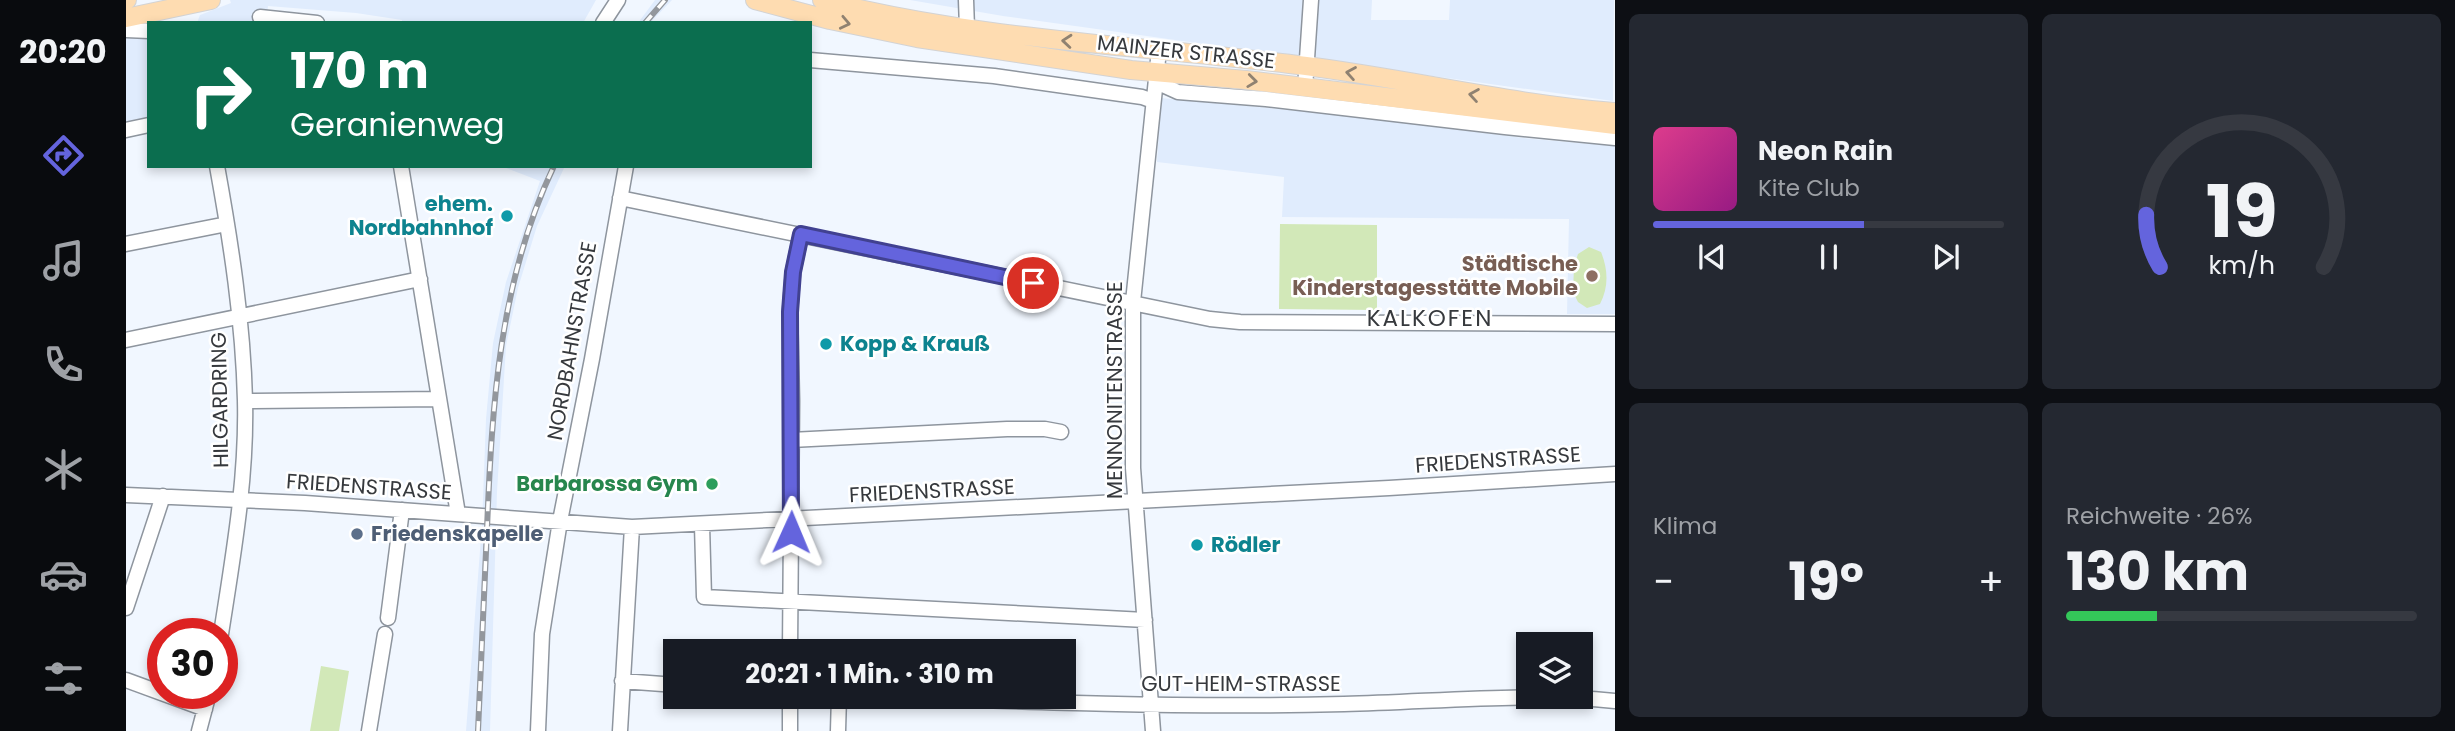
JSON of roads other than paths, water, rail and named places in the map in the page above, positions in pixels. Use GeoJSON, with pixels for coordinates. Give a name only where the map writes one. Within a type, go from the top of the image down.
{"type":"FeatureCollection","features":[{"type":"Feature","properties":{"kind":"main road"},"geometry":{"type":"LineString","coordinates":[[126,18],[174,11],[211,0]]}},
{"type":"Feature","properties":{"kind":"main road","name":"MAINZER STRASSE"},"geometry":{"type":"LineString","coordinates":[[755,0],[917,38],[1157,78],[1246,80],[1615,125]]}},
{"type":"Feature","properties":{"kind":"main road","name":"MAINZER STRASSE"},"geometry":{"type":"LineString","coordinates":[[822,0],[888,15],[967,28],[1307,66],[1506,100],[1615,112]]}},
{"type":"Feature","properties":{"kind":"street"},"geometry":{"type":"LineString","coordinates":[[604,21],[618,0]]}},
{"type":"Feature","properties":{"kind":"street"},"geometry":{"type":"LineString","coordinates":[[966,0],[967,28]]}},
{"type":"Feature","properties":{"kind":"street"},"geometry":{"type":"LineString","coordinates":[[1305,88],[1311,0]]}},
{"type":"Feature","properties":{"kind":"street"},"geometry":{"type":"LineString","coordinates":[[260,17],[298,21]]}},
{"type":"Feature","properties":{"kind":"street"},"geometry":{"type":"LineString","coordinates":[[126,30],[147,32]]}},
{"type":"Feature","properties":{"kind":"street","name":"MENNONITENSTRASSE"},"geometry":{"type":"LineString","coordinates":[[1153,731],[1133,468],[1133,302],[1160,50]]}},
{"type":"Feature","properties":{"kind":"street"},"geometry":{"type":"LineString","coordinates":[[812,60],[993,76],[1142,97],[1153,101]]}},
{"type":"Feature","properties":{"kind":"street","name":"MAINZER STRASSE"},"geometry":{"type":"LineString","coordinates":[[1157,78],[1178,92],[1288,101],[1615,138]]}},
{"type":"Feature","properties":{"kind":"street"},"geometry":{"type":"LineString","coordinates":[[126,130],[147,125]]}},
{"type":"Feature","properties":{"kind":"street","name":"HILGARDRING"},"geometry":{"type":"LineString","coordinates":[[217,168],[240,316],[245,401],[241,500],[223,618]]}},
{"type":"Feature","properties":{"kind":"street"},"geometry":{"type":"LineString","coordinates":[[401,168],[458,514]]}},
{"type":"Feature","properties":{"kind":"street","name":"NORDBAHNSTRASSE"},"geometry":{"type":"LineString","coordinates":[[538,731],[542,634],[560,521],[626,168]]}},
{"type":"Feature","properties":{"kind":"street"},"geometry":{"type":"LineString","coordinates":[[620,198],[1210,319],[1240,322],[1615,324]]}},
{"type":"Feature","properties":{"kind":"street"},"geometry":{"type":"LineString","coordinates":[[126,244],[227,224]]}},
{"type":"Feature","properties":{"kind":"street"},"geometry":{"type":"LineString","coordinates":[[790,639],[790,312],[793,272],[801,234]]}},
{"type":"Feature","properties":{"kind":"street"},"geometry":{"type":"LineString","coordinates":[[126,340],[420,279]]}},
{"type":"Feature","properties":{"kind":"street"},"geometry":{"type":"LineString","coordinates":[[245,401],[439,398]]}},
{"type":"Feature","properties":{"kind":"street"},"geometry":{"type":"LineString","coordinates":[[792,440],[1007,429],[1045,429],[1061,432]]}},
{"type":"Feature","properties":{"kind":"street","name":"FRIEDENSTRASSE"},"geometry":{"type":"LineString","coordinates":[[126,495],[402,510],[632,527],[1615,474]]}},
{"type":"Feature","properties":{"kind":"street"},"geometry":{"type":"LineString","coordinates":[[126,608],[163,496]]}},
{"type":"Feature","properties":{"kind":"street"},"geometry":{"type":"LineString","coordinates":[[388,618],[402,510]]}},
{"type":"Feature","properties":{"kind":"street"},"geometry":{"type":"LineString","coordinates":[[702,525],[704,597],[1145,620]]}},
{"type":"Feature","properties":{"kind":"street"},"geometry":{"type":"LineString","coordinates":[[620,731],[632,527]]}},
{"type":"Feature","properties":{"kind":"street"},"geometry":{"type":"LineString","coordinates":[[369,731],[385,634]]}},
{"type":"Feature","properties":{"kind":"street"},"geometry":{"type":"LineString","coordinates":[[126,680],[147,688]]}},
{"type":"Feature","properties":{"kind":"street"},"geometry":{"type":"LineString","coordinates":[[622,681],[663,684]]}},
{"type":"Feature","properties":{"kind":"street","name":"GUT-HEIM-STRASSE"},"geometry":{"type":"LineString","coordinates":[[1076,703],[1344,704],[1527,697],[1615,701]]}},
{"type":"Feature","properties":{"kind":"street"},"geometry":{"type":"LineString","coordinates":[[199,731],[205,709]]}},
{"type":"Feature","properties":{"kind":"street"},"geometry":{"type":"LineString","coordinates":[[790,709],[790,731]]}},
{"type":"Feature","properties":{"kind":"street"},"geometry":{"type":"LineString","coordinates":[[838,731],[839,709]]}},
{"type":"Feature","properties":{"kind":"railway"},"geometry":{"type":"LineString","coordinates":[[647,21],[665,0]]}},
{"type":"Feature","properties":{"kind":"railway"},"geometry":{"type":"LineString","coordinates":[[478,731],[489,483],[502,344],[521,254],[553,168]]}},
{"type":"Feature","properties":{"kind":"place","name":"ehem. Nordbahnhof"},"geometry":{"type":"Point","coordinates":[507,216]}},
{"type":"Feature","properties":{"kind":"place","name":"Städtische Kinderstagesstätte Mobile"},"geometry":{"type":"Point","coordinates":[1592,276]}},
{"type":"Feature","properties":{"kind":"place","name":"Kopp & Krauß"},"geometry":{"type":"Point","coordinates":[826,344]}},
{"type":"Feature","properties":{"kind":"place","name":"Barbarossa Gym"},"geometry":{"type":"Point","coordinates":[712,484]}},
{"type":"Feature","properties":{"kind":"place","name":"Friedenskapelle"},"geometry":{"type":"Point","coordinates":[357,534]}},
{"type":"Feature","properties":{"kind":"place","name":"Rödler"},"geometry":{"type":"Point","coordinates":[1197,545]}},
{"type":"Feature","properties":{"kind":"district","name":"KALKOFEN"},"geometry":{"type":"Point","coordinates":[1430,318]}}]}
